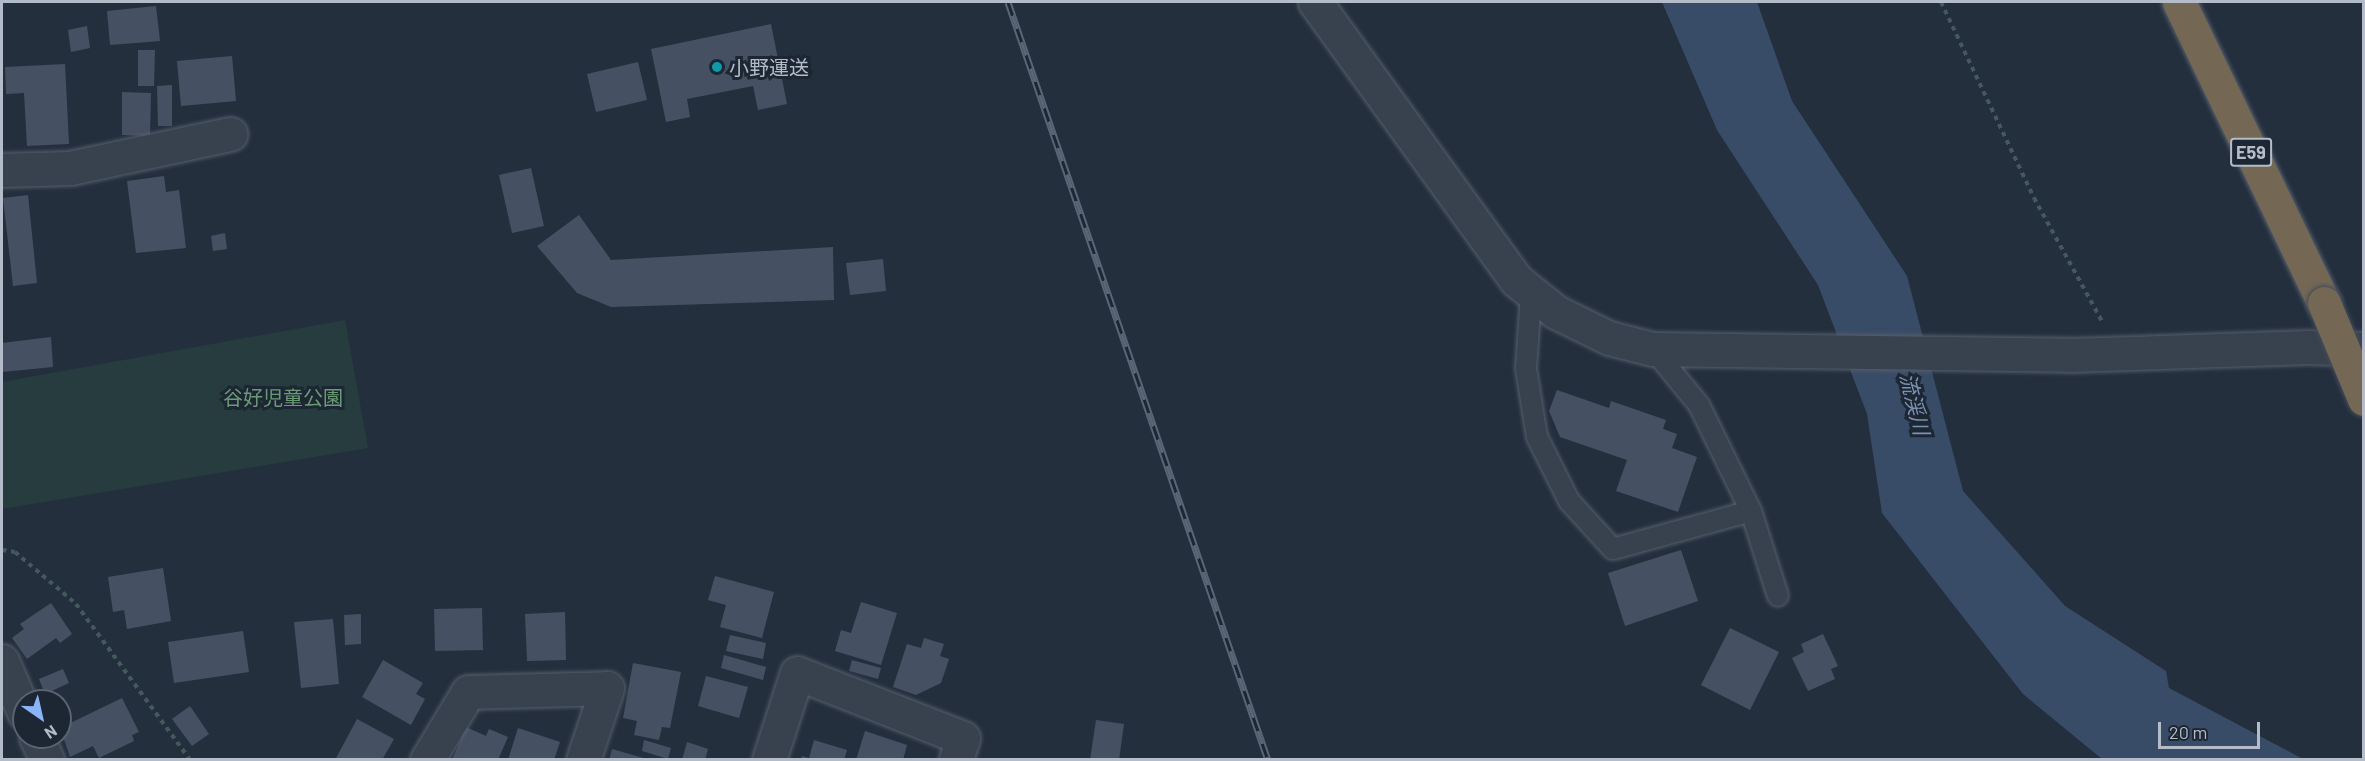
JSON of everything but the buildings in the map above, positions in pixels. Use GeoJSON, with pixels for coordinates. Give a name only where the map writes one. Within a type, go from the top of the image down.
{"type":"FeatureCollection","features":[{"type":"Feature","properties":{"kind":"highway","name":"E59"},"geometry":{"type":"LineString","coordinates":[[2179,2],[2324,303],[2364,399]]}},
{"type":"Feature","properties":{"kind":"street"},"geometry":{"type":"LineString","coordinates":[[1315,2],[1495,255],[1531,295],[1580,327],[1653,349],[2070,355],[2309,347],[2364,349]]}},
{"type":"Feature","properties":{"kind":"street"},"geometry":{"type":"LineString","coordinates":[[2,170],[70,168],[230,134]]}},
{"type":"Feature","properties":{"kind":"street"},"geometry":{"type":"LineString","coordinates":[[2,661],[12,693]]}},
{"type":"Feature","properties":{"kind":"street"},"geometry":{"type":"LineString","coordinates":[[769,759],[797,674],[963,738],[956,759]]}},
{"type":"Feature","properties":{"kind":"street"},"geometry":{"type":"LineString","coordinates":[[428,759],[468,692],[607,688],[583,759]]}},
{"type":"Feature","properties":{"kind":"lane"},"geometry":{"type":"LineString","coordinates":[[1531,295],[1526,369],[1537,437],[1569,501],[1613,549],[1751,511]]}},
{"type":"Feature","properties":{"kind":"lane"},"geometry":{"type":"LineString","coordinates":[[1653,349],[1699,405],[1751,511],[1778,596]]}},
{"type":"Feature","properties":{"kind":"path"},"geometry":{"type":"LineString","coordinates":[[1941,2],[2034,198],[2120,353]]}},
{"type":"Feature","properties":{"kind":"path"},"geometry":{"type":"LineString","coordinates":[[2,550],[15,552],[76,604],[190,759]]}},
{"type":"Feature","properties":{"kind":"green space","name":"谷好児童公園"},"geometry":{"type":"Polygon","coordinates":[[[345,320],[368,448],[2,509],[2,382],[345,320]]]}},
{"type":"Feature","properties":{"kind":"water","name":"流渓川"},"geometry":{"type":"Polygon","coordinates":[[[1662,2],[1757,2],[1792,101],[1907,276],[1963,491],[2065,606],[2166,671],[2169,688],[2303,759],[2102,759],[2023,694],[1882,513],[1867,414],[1818,285],[1717,130],[1662,2]]]}},
{"type":"Feature","properties":{"kind":"railway"},"geometry":{"type":"LineString","coordinates":[[1008,2],[1268,760]]}},
{"type":"Feature","properties":{"kind":"place","name":"小野運送"},"geometry":{"type":"Point","coordinates":[717,67]}}]}
